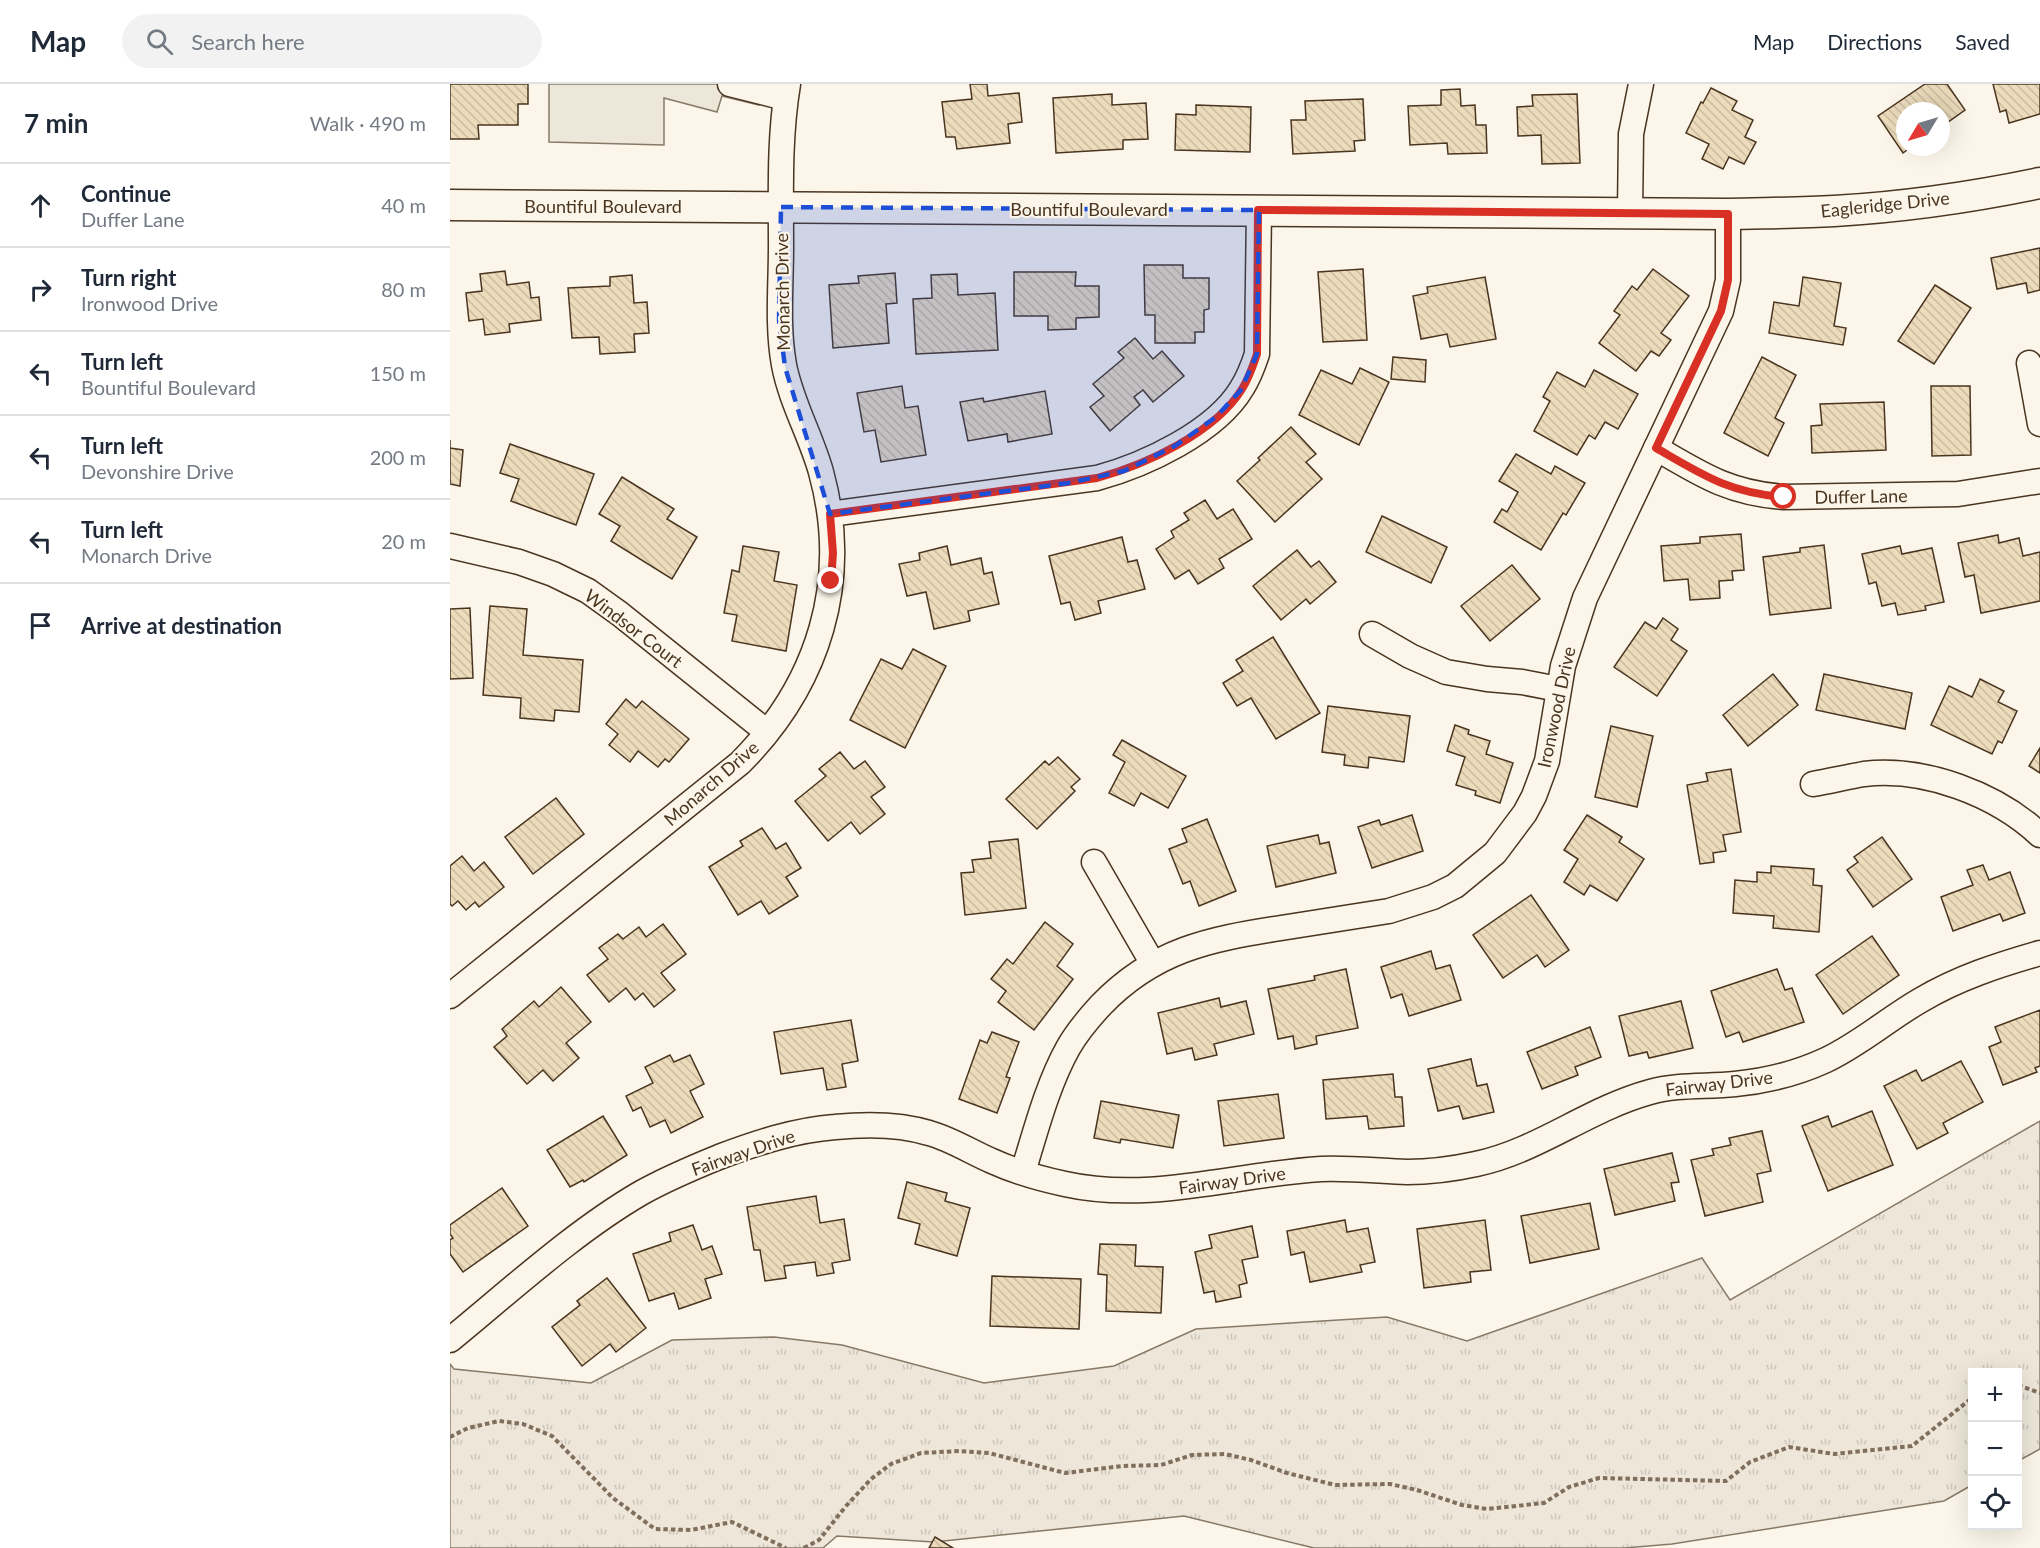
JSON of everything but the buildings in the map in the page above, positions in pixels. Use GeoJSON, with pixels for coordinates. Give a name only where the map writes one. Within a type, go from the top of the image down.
{"type":"FeatureCollection","features":[{"type":"Feature","properties":{"kind":"main road","name":"Eagleridge Drive"},"geometry":{"type":"LineString","coordinates":[[1728,214],[1834,211],[1881,207],[1934,201],[2040,183]]}},
{"type":"Feature","properties":{"kind":"main road","name":"Bountiful Boulevard"},"geometry":{"type":"LineString","coordinates":[[450,205],[1728,214]]}},
{"type":"Feature","properties":{"kind":"street"},"geometry":{"type":"LineString","coordinates":[[730,84],[787,91]]}},
{"type":"Feature","properties":{"kind":"street"},"geometry":{"type":"LineString","coordinates":[[1630,213],[1631,134],[1641,84]]}},
{"type":"Feature","properties":{"kind":"street","name":"Monarch Drive"},"geometry":{"type":"LineString","coordinates":[[450,996],[732,770],[767,732],[794,695],[819,637],[827,609],[831,581],[833,553],[830,514],[821,472],[790,390],[779,320],[780,166],[787,91]]}},
{"type":"Feature","properties":{"kind":"street"},"geometry":{"type":"LineString","coordinates":[[830,514],[1097,478],[1124,471],[1151,460],[1197,431],[1216,417],[1241,390],[1257,354],[1258,210]]}},
{"type":"Feature","properties":{"kind":"street","name":"Ironwood Drive"},"geometry":{"type":"LineString","coordinates":[[1023,1172],[1049,1090],[1069,1046],[1082,1027],[1123,983],[1173,954],[1211,940],[1411,906],[1455,886],[1495,853],[1525,813],[1547,761],[1558,689],[1569,643],[1585,598],[1721,311],[1728,280],[1728,214]]}},
{"type":"Feature","properties":{"kind":"street"},"geometry":{"type":"LineString","coordinates":[[2029,363],[2040,424]]}},
{"type":"Feature","properties":{"kind":"street","name":"Duffer Lane"},"geometry":{"type":"LineString","coordinates":[[1656,448],[1731,488],[1761,495],[1784,497],[1958,494],[2040,481]]}},
{"type":"Feature","properties":{"kind":"street","name":"Windsor Court"},"geometry":{"type":"LineString","coordinates":[[450,546],[519,562],[553,574],[588,591],[767,732]]}},
{"type":"Feature","properties":{"kind":"street"},"geometry":{"type":"LineString","coordinates":[[1372,634],[1410,656],[1446,672],[1558,689]]}},
{"type":"Feature","properties":{"kind":"street"},"geometry":{"type":"LineString","coordinates":[[1814,784],[1865,774],[1912,776],[1938,780],[1990,800],[2013,813],[2040,835]]}},
{"type":"Feature","properties":{"kind":"street"},"geometry":{"type":"LineString","coordinates":[[1094,862],[1154,964]]}},
{"type":"Feature","properties":{"kind":"street","name":"Fairway Drive"},"geometry":{"type":"LineString","coordinates":[[450,1340],[617,1208],[670,1178],[765,1141],[832,1127],[903,1128],[926,1132],[950,1140],[994,1162],[1065,1184],[1094,1189],[1138,1191],[1298,1171],[1348,1169],[1429,1171],[1479,1164],[1517,1152],[1596,1111],[1651,1092],[1686,1086],[1756,1081],[1805,1068],[1845,1050],[1902,1012],[1950,984],[2000,964],[2040,953]]}},
{"type":"Feature","properties":{"kind":"path"},"geometry":{"type":"LineString","coordinates":[[2022,1386],[2040,1393]]}},
{"type":"Feature","properties":{"kind":"path"},"geometry":{"type":"LineString","coordinates":[[804,1548],[819,1540],[871,1479],[891,1464],[921,1453],[958,1451],[989,1453],[1065,1473],[1161,1464],[1192,1455],[1225,1454],[1335,1485],[1390,1484],[1462,1505],[1487,1509],[1544,1503],[1569,1487],[1599,1478],[1726,1481],[1750,1462],[1789,1447],[1834,1454],[1912,1446],[1968,1401]]}},
{"type":"Feature","properties":{"kind":"path"},"geometry":{"type":"LineString","coordinates":[[450,1437],[468,1428],[499,1421],[523,1424],[552,1436],[613,1498],[655,1529],[692,1530],[732,1522],[786,1548]]}},
{"type":"Feature","properties":{"kind":"highlighted area"},"geometry":{"type":"Polygon","coordinates":[[[781,207],[1259,210],[1257,354],[1241,390],[1216,417],[1175,446],[1124,471],[1069,483],[830,514],[785,367],[779,320],[781,207]]]}},
{"type":"Feature","properties":{"kind":"green space"},"geometry":{"type":"Polygon","coordinates":[[[2040,1121],[2040,1449],[2022,1459],[2022,1368],[1968,1368],[1968,1487],[1944,1501],[1672,1544],[1625,1548],[1314,1548],[1184,1516],[934,1542],[837,1536],[823,1548],[450,1548],[450,1364],[454,1369],[591,1383],[672,1340],[774,1337],[842,1345],[984,1383],[1114,1366],[1196,1329],[1387,1317],[1467,1341],[1702,1258],[1730,1300],[2040,1121]]]}},
{"type":"Feature","properties":{"kind":"shaded area"},"geometry":{"type":"Polygon","coordinates":[[[549,84],[762,84],[759,105],[722,96],[717,112],[664,98],[664,145],[549,142],[549,84]]]}},
{"type":"Feature","properties":{"kind":"route"},"geometry":{"type":"LineString","coordinates":[[831,581],[833,553],[830,514],[1097,478],[1124,471],[1151,460],[1216,417],[1241,390],[1257,354],[1258,210],[1728,214],[1728,280],[1721,311],[1656,448],[1731,488],[1761,495],[1784,497]]}}]}
